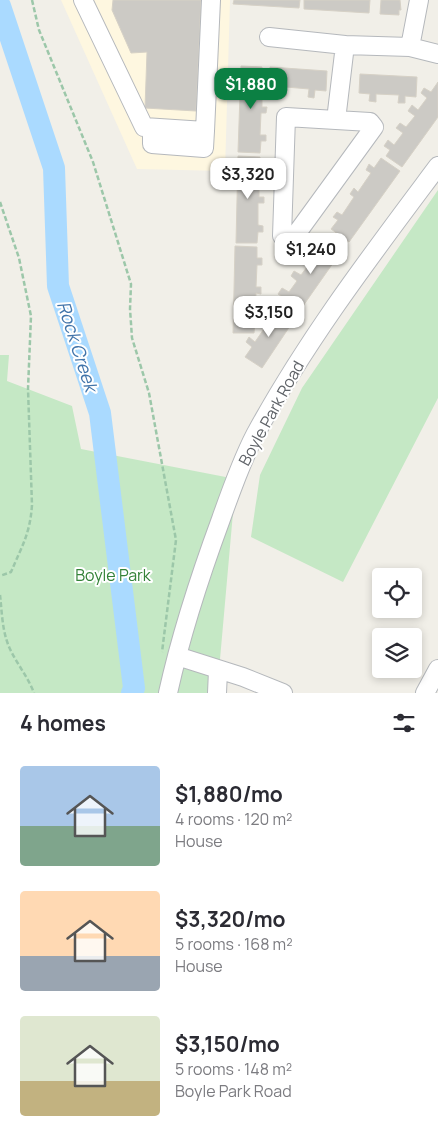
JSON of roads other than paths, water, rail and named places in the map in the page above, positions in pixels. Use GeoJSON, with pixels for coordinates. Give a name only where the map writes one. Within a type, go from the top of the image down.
{"type":"FeatureCollection","features":[{"type":"Feature","properties":{"kind":"street"},"geometry":{"type":"LineString","coordinates":[[83,0],[144,127],[205,131],[210,0]]}},
{"type":"Feature","properties":{"kind":"street"},"geometry":{"type":"LineString","coordinates":[[410,47],[419,0]]}},
{"type":"Feature","properties":{"kind":"street"},"geometry":{"type":"LineString","coordinates":[[269,37],[345,45],[410,47],[438,54]]}},
{"type":"Feature","properties":{"kind":"street"},"geometry":{"type":"LineString","coordinates":[[336,120],[345,45]]}},
{"type":"Feature","properties":{"kind":"street"},"geometry":{"type":"LineString","coordinates":[[286,117],[336,120],[370,122],[374,127],[289,244],[282,236],[286,117]]}},
{"type":"Feature","properties":{"kind":"street","name":"Boyle Park Road"},"geometry":{"type":"LineString","coordinates":[[168,693],[169,657],[181,635],[236,479],[255,436],[288,377],[331,312],[374,250],[438,166]]}},
{"type":"Feature","properties":{"kind":"street"},"geometry":{"type":"LineString","coordinates":[[169,657],[243,676],[283,693]]}},
{"type":"Feature","properties":{"kind":"street"},"geometry":{"type":"LineString","coordinates":[[425,693],[438,669]]}},
{"type":"Feature","properties":{"kind":"street"},"geometry":{"type":"LineString","coordinates":[[217,693],[218,671]]}},
{"type":"Feature","properties":{"kind":"waterway","name":"Rock Creek"},"geometry":{"type":"LineString","coordinates":[[0,6],[54,168],[58,286],[100,413],[134,688],[132,693]]}},
{"type":"Feature","properties":{"kind":"park label","name":"Boyle Park"},"geometry":{"type":"Point","coordinates":[113,575]}}]}
